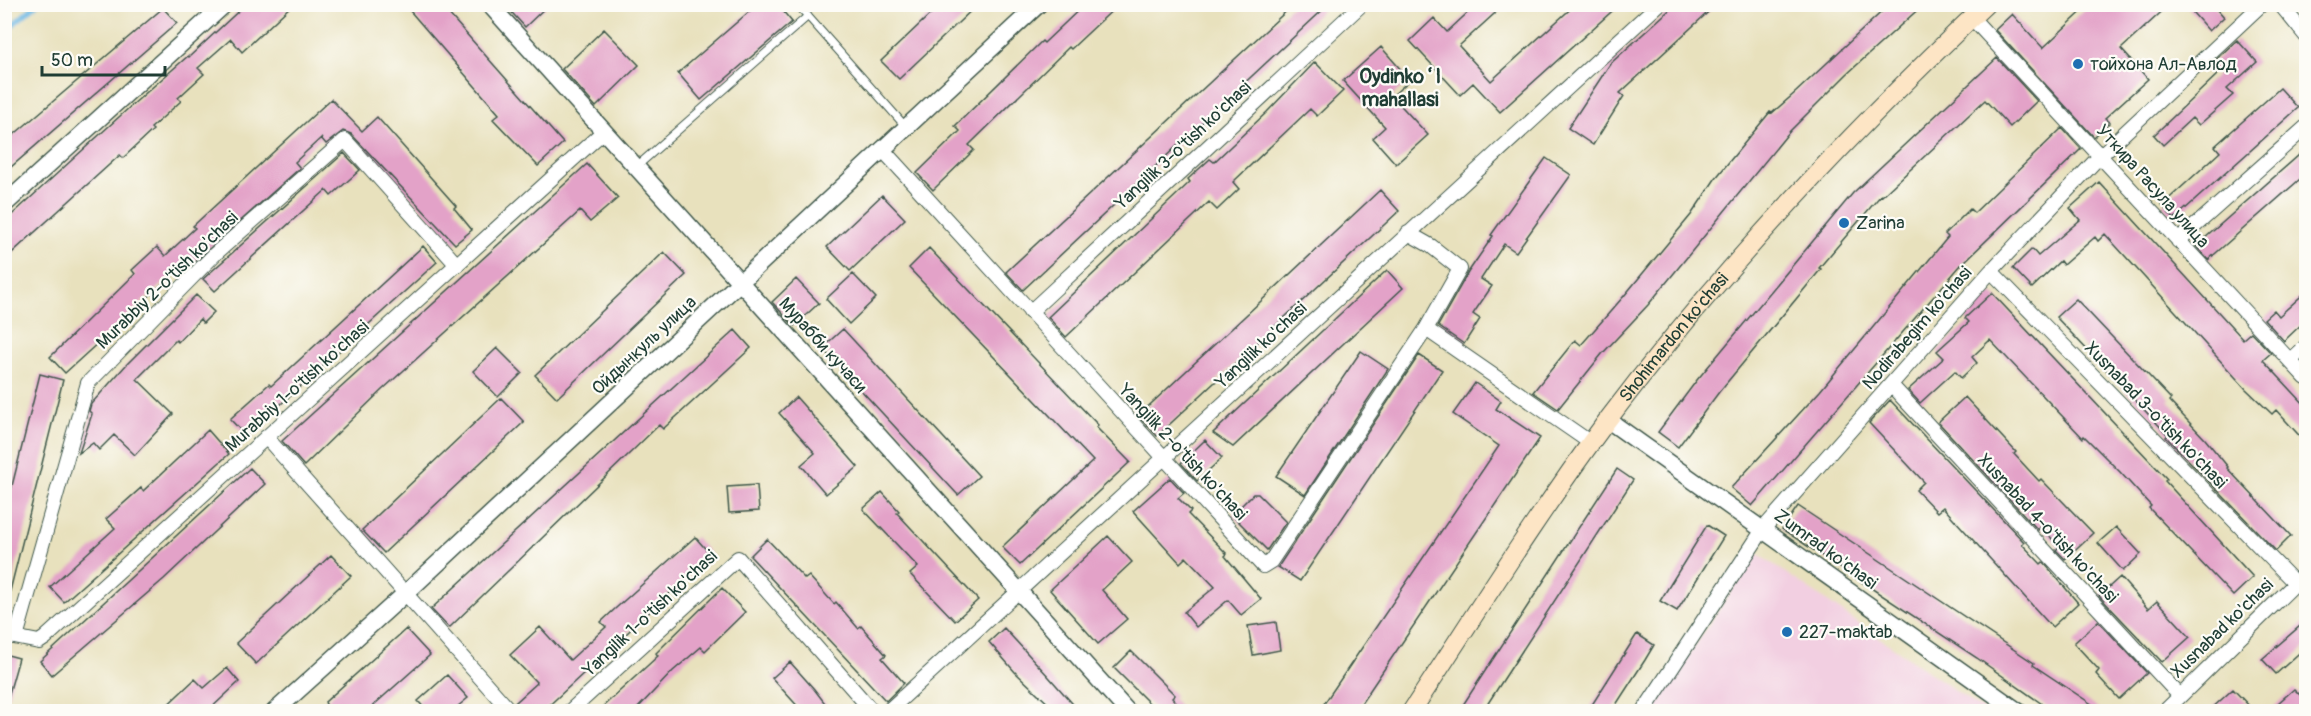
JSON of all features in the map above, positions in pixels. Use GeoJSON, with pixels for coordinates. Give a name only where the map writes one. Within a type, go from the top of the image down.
{"type":"FeatureCollection","features":[{"type":"Feature","properties":{"kind":"main road","name":"Shohimardon ko'chasi"},"geometry":{"type":"LineString","coordinates":[[1411,711],[1591,443],[1660,353],[1776,218],[1836,153],[1986,4]]}},
{"type":"Feature","properties":{"kind":"street"},"geometry":{"type":"LineString","coordinates":[[4,205],[225,4]]}},
{"type":"Feature","properties":{"kind":"street","name":"Мурабби кучаси"},"geometry":{"type":"LineString","coordinates":[[489,4],[1128,711]]}},
{"type":"Feature","properties":{"kind":"street","name":"Ойдынкуль улица"},"geometry":{"type":"LineString","coordinates":[[274,711],[406,593],[1039,4]]}},
{"type":"Feature","properties":{"kind":"street","name":"Yangilik 3-o'tish ko'chasi"},"geometry":{"type":"LineString","coordinates":[[1030,312],[1362,4]]}},
{"type":"Feature","properties":{"kind":"street","name":"Yangilik ko'chasi"},"geometry":{"type":"LineString","coordinates":[[887,711],[1659,4]]}},
{"type":"Feature","properties":{"kind":"street","name":"Nodirabegim ko'chasi"},"geometry":{"type":"LineString","coordinates":[[1642,711],[1764,528],[1991,271],[2101,155],[2262,4]]}},
{"type":"Feature","properties":{"kind":"street"},"geometry":{"type":"LineString","coordinates":[[2280,4],[2307,36]]}},
{"type":"Feature","properties":{"kind":"street","name":"Уткира Расула улица"},"geometry":{"type":"LineString","coordinates":[[1972,18],[2307,378]]}},
{"type":"Feature","properties":{"kind":"street"},"geometry":{"type":"LineString","coordinates":[[2178,241],[2307,128]]}},
{"type":"Feature","properties":{"kind":"street","name":"Murabbiy 1-o'tish ko'chasi"},"geometry":{"type":"LineString","coordinates":[[10,636],[39,642],[45,638],[604,131]]}},
{"type":"Feature","properties":{"kind":"street","name":"Murabbiy 2-o'tish ko'chasi"},"geometry":{"type":"LineString","coordinates":[[10,636],[88,383],[215,254],[345,140],[457,265]]}},
{"type":"Feature","properties":{"kind":"street","name":"Yangilik 2-o'tish ko'chasi"},"geometry":{"type":"LineString","coordinates":[[882,149],[1263,566],[1266,566],[1426,329],[1460,269],[1431,246],[1408,233]]}},
{"type":"Feature","properties":{"kind":"street","name":"Xusnabad 3-o'tish ko'chasi"},"geometry":{"type":"LineString","coordinates":[[1991,271],[2295,583]]}},
{"type":"Feature","properties":{"kind":"street"},"geometry":{"type":"LineString","coordinates":[[1426,329],[1591,443]]}},
{"type":"Feature","properties":{"kind":"street"},"geometry":{"type":"LineString","coordinates":[[2290,361],[2307,346]]}},
{"type":"Feature","properties":{"kind":"street","name":"Xusnabad 4-o'tish ko'chasi"},"geometry":{"type":"LineString","coordinates":[[1891,385],[2179,695]]}},
{"type":"Feature","properties":{"kind":"street","name":"Zumrad ko'chasi"},"geometry":{"type":"LineString","coordinates":[[1608,420],[1764,528],[2019,711]]}},
{"type":"Feature","properties":{"kind":"street"},"geometry":{"type":"LineString","coordinates":[[266,437],[511,711]]}},
{"type":"Feature","properties":{"kind":"street","name":"Yangilik 1-o'tish ko'chasi"},"geometry":{"type":"LineString","coordinates":[[569,711],[738,558],[873,711]]}},
{"type":"Feature","properties":{"kind":"street","name":"Xusnabad ko'chasi"},"geometry":{"type":"LineString","coordinates":[[2164,711],[2307,573]]}},
{"type":"Feature","properties":{"kind":"lane"},"geometry":{"type":"LineString","coordinates":[[797,4],[906,127]]}},
{"type":"Feature","properties":{"kind":"lane"},"geometry":{"type":"LineString","coordinates":[[636,167],[808,16]]}},
{"type":"Feature","properties":{"kind":"shaded area","name":"227-maktab"},"geometry":{"type":"Polygon","coordinates":[[[1757,553],[1985,711],[1651,712],[1757,553]]]}},
{"type":"Feature","properties":{"kind":"building"},"geometry":{"type":"Polygon","coordinates":[[[246,4],[293,4],[242,52],[231,39],[198,68],[204,74],[178,98],[181,101],[151,128],[153,130],[123,158],[120,155],[4,260],[4,222],[246,4]]]}},
{"type":"Feature","properties":{"kind":"building"},"geometry":{"type":"Polygon","coordinates":[[[404,4],[440,4],[563,143],[538,166],[493,119],[499,114],[404,4]]]}},
{"type":"Feature","properties":{"kind":"building"},"geometry":{"type":"Polygon","coordinates":[[[504,4],[549,4],[525,27],[504,4]]]}},
{"type":"Feature","properties":{"kind":"building"},"geometry":{"type":"Polygon","coordinates":[[[758,4],[777,4],[792,22],[701,100],[678,73],[758,4]]]}},
{"type":"Feature","properties":{"kind":"building"},"geometry":{"type":"Polygon","coordinates":[[[941,4],[978,4],[899,79],[881,61],[941,4]]]}},
{"type":"Feature","properties":{"kind":"building"},"geometry":{"type":"Polygon","coordinates":[[[1085,4],[1119,4],[1071,49],[1069,47],[969,145],[974,150],[933,190],[917,173],[960,131],[955,126],[1042,41],[1044,43],[1085,4]]]}},
{"type":"Feature","properties":{"kind":"building"},"geometry":{"type":"Polygon","coordinates":[[[1294,4],[1329,4],[1023,290],[1006,272],[1294,4]]]}},
{"type":"Feature","properties":{"kind":"building"},"geometry":{"type":"Polygon","coordinates":[[[1477,4],[1505,4],[1459,46],[1491,81],[1576,4],[1620,4],[1500,112],[1473,83],[1460,95],[1410,41],[1434,18],[1447,32],[1477,4]]]}},
{"type":"Feature","properties":{"kind":"building"},"geometry":{"type":"Polygon","coordinates":[[[1676,4],[1717,4],[1620,93],[1624,96],[1593,145],[1568,128],[1610,64],[1676,4]]]}},
{"type":"Feature","properties":{"kind":"building"},"geometry":{"type":"Polygon","coordinates":[[[1890,4],[1924,4],[1847,74],[1790,131],[1648,305],[1602,354],[1558,409],[1533,392],[1575,340],[1581,345],[1624,296],[1691,215],[1715,179],[1770,112],[1772,113],[1796,92],[1890,4]]]}},
{"type":"Feature","properties":{"kind":"building","name":"тойхона Ал-Авлод"},"geometry":{"type":"Polygon","coordinates":[[[2090,4],[2170,4],[2121,49],[2148,79],[2105,118],[2110,122],[2094,137],[1995,30],[2012,14],[2043,48],[2090,4]]]}},
{"type":"Feature","properties":{"kind":"building","name":"тойхона Ал-Авлод"},"geometry":{"type":"Polygon","coordinates":[[[2185,4],[2213,4],[2224,17],[2209,31],[2185,4]]]}},
{"type":"Feature","properties":{"kind":"building"},"geometry":{"type":"Polygon","coordinates":[[[163,8],[177,23],[4,173],[4,143],[163,8]]]}},
{"type":"Feature","properties":{"kind":"building"},"geometry":{"type":"Polygon","coordinates":[[[604,29],[639,65],[596,107],[562,69],[604,29]]]}},
{"type":"Feature","properties":{"kind":"building"},"geometry":{"type":"Polygon","coordinates":[[[2237,40],[2257,62],[2227,89],[2233,95],[2199,125],[2192,118],[2163,145],[2154,135],[2218,74],[2210,65],[2237,40]]]}},
{"type":"Feature","properties":{"kind":"building"},"geometry":{"type":"Polygon","coordinates":[[[1381,47],[1410,80],[1392,96],[1428,135],[1396,164],[1373,138],[1385,127],[1343,81],[1381,47]]]}},
{"type":"Feature","properties":{"kind":"building"},"geometry":{"type":"Polygon","coordinates":[[[1997,58],[2037,101],[2010,127],[1985,100],[1881,195],[1719,392],[1678,447],[1658,432],[1697,380],[1853,193],[1997,58]]]}},
{"type":"Feature","properties":{"kind":"building"},"geometry":{"type":"Polygon","coordinates":[[[1315,62],[1343,91],[1317,116],[1310,109],[1233,182],[1239,189],[1217,210],[1209,202],[1066,337],[1048,317],[1190,182],[1188,179],[1210,159],[1214,162],[1315,62]]]}},
{"type":"Feature","properties":{"kind":"building"},"geometry":{"type":"Polygon","coordinates":[[[2280,88],[2298,108],[2174,219],[2162,205],[2220,152],[2215,146],[2280,88]]]}},
{"type":"Feature","properties":{"kind":"building"},"geometry":{"type":"Polygon","coordinates":[[[331,99],[362,131],[377,117],[456,206],[454,208],[472,230],[455,244],[351,134],[343,131],[326,144],[321,138],[295,162],[300,168],[190,266],[186,262],[65,373],[50,357],[135,274],[132,270],[157,247],[165,256],[195,228],[193,226],[331,99]]]}},
{"type":"Feature","properties":{"kind":"building"},"geometry":{"type":"Polygon","coordinates":[[[2062,128],[2081,149],[1961,265],[1752,506],[1731,488],[1820,391],[1948,237],[1945,234],[1970,209],[1974,213],[2062,128]]]}},
{"type":"Feature","properties":{"kind":"building"},"geometry":{"type":"Polygon","coordinates":[[[2307,148],[2307,173],[2208,260],[2196,246],[2307,148]]]}},
{"type":"Feature","properties":{"kind":"building"},"geometry":{"type":"Polygon","coordinates":[[[344,153],[360,170],[331,196],[326,190],[215,291],[203,279],[344,153]]]}},
{"type":"Feature","properties":{"kind":"building"},"geometry":{"type":"Polygon","coordinates":[[[1546,158],[1571,175],[1516,252],[1504,244],[1481,279],[1492,286],[1473,314],[1480,319],[1464,344],[1438,326],[1469,271],[1493,236],[1491,235],[1546,158]]]}},
{"type":"Feature","properties":{"kind":"building"},"geometry":{"type":"Polygon","coordinates":[[[587,164],[618,198],[590,222],[580,211],[382,390],[304,466],[282,441],[587,164]]]}},
{"type":"Feature","properties":{"kind":"building"},"geometry":{"type":"Polygon","coordinates":[[[2099,182],[2243,339],[2251,332],[2271,353],[2263,360],[2307,407],[2307,444],[2276,410],[2272,414],[2246,389],[2105,234],[2098,241],[2095,237],[2063,265],[2060,261],[2032,288],[2013,268],[2032,249],[2038,256],[2080,220],[2070,208],[2099,182]]]}},
{"type":"Feature","properties":{"kind":"building"},"geometry":{"type":"Polygon","coordinates":[[[1380,190],[1399,211],[1157,436],[1138,416],[1380,190]]]}},
{"type":"Feature","properties":{"kind":"building"},"geometry":{"type":"Polygon","coordinates":[[[882,195],[905,219],[850,271],[827,247],[882,195]]]}},
{"type":"Feature","properties":{"kind":"building"},"geometry":{"type":"Polygon","coordinates":[[[423,246],[437,262],[246,436],[230,419],[269,384],[271,386],[423,246]]]}},
{"type":"Feature","properties":{"kind":"building"},"geometry":{"type":"Polygon","coordinates":[[[929,248],[1098,425],[1096,427],[1130,462],[1020,565],[1002,547],[1093,461],[909,268],[929,248]]]}},
{"type":"Feature","properties":{"kind":"building"},"geometry":{"type":"Polygon","coordinates":[[[664,252],[686,275],[557,398],[535,375],[664,252]]]}},
{"type":"Feature","properties":{"kind":"building"},"geometry":{"type":"Polygon","coordinates":[[[1387,270],[1403,288],[1233,447],[1213,433],[1387,270]]]}},
{"type":"Feature","properties":{"kind":"building"},"geometry":{"type":"Polygon","coordinates":[[[853,274],[876,298],[849,324],[826,299],[853,274]]]}},
{"type":"Feature","properties":{"kind":"building"},"geometry":{"type":"Polygon","coordinates":[[[796,279],[819,303],[794,326],[772,302],[796,279]]]}},
{"type":"Feature","properties":{"kind":"building"},"geometry":{"type":"Polygon","coordinates":[[[2307,291],[2307,319],[2284,341],[2264,319],[2274,310],[2279,316],[2307,291]]]}},
{"type":"Feature","properties":{"kind":"building"},"geometry":{"type":"Polygon","coordinates":[[[1992,293],[2167,479],[2165,481],[2253,577],[2233,596],[2149,508],[2151,506],[2120,472],[2084,436],[2083,438],[1990,340],[1972,357],[1977,363],[1961,378],[1955,371],[1920,403],[1908,390],[1944,358],[1937,351],[1969,322],[1965,318],[1992,293]]]}},
{"type":"Feature","properties":{"kind":"building"},"geometry":{"type":"Polygon","coordinates":[[[196,295],[214,312],[203,323],[200,319],[137,379],[173,414],[135,455],[114,435],[99,450],[93,443],[79,453],[92,414],[89,411],[91,404],[127,364],[196,295]]]}},
{"type":"Feature","properties":{"kind":"building"},"geometry":{"type":"Polygon","coordinates":[[[2076,299],[2171,399],[2169,401],[2205,439],[2227,468],[2291,536],[2276,551],[2166,437],[2168,435],[2056,317],[2076,299]]]}},
{"type":"Feature","properties":{"kind":"building"},"geometry":{"type":"Polygon","coordinates":[[[843,329],[979,476],[958,495],[822,348],[843,329]]]}},
{"type":"Feature","properties":{"kind":"building"},"geometry":{"type":"Polygon","coordinates":[[[735,330],[751,348],[663,429],[659,425],[449,628],[431,609],[735,330]]]}},
{"type":"Feature","properties":{"kind":"building"},"geometry":{"type":"Polygon","coordinates":[[[497,348],[522,373],[498,397],[473,371],[497,348]]]}},
{"type":"Feature","properties":{"kind":"building"},"geometry":{"type":"Polygon","coordinates":[[[1361,351],[1388,369],[1305,495],[1276,476],[1361,351]]]}},
{"type":"Feature","properties":{"kind":"building"},"geometry":{"type":"Polygon","coordinates":[[[1419,355],[1442,370],[1300,581],[1278,567],[1419,355]]]}},
{"type":"Feature","properties":{"kind":"building"},"geometry":{"type":"Polygon","coordinates":[[[40,374],[63,380],[9,595],[4,595],[4,518],[40,374]]]}},
{"type":"Feature","properties":{"kind":"building"},"geometry":{"type":"Polygon","coordinates":[[[1475,383],[1501,401],[1496,409],[1540,438],[1356,711],[1319,711],[1499,446],[1453,414],[1475,383]]]}},
{"type":"Feature","properties":{"kind":"building"},"geometry":{"type":"Polygon","coordinates":[[[796,397],[858,467],[826,494],[801,465],[815,453],[779,413],[796,397]]]}},
{"type":"Feature","properties":{"kind":"building"},"geometry":{"type":"Polygon","coordinates":[[[1965,397],[2016,452],[2014,454],[2039,481],[2041,479],[2093,533],[2065,559],[2056,550],[2059,547],[2041,526],[2038,530],[1938,422],[1965,397]]]}},
{"type":"Feature","properties":{"kind":"building"},"geometry":{"type":"Polygon","coordinates":[[[501,398],[524,422],[384,553],[362,530],[501,398]]]}},
{"type":"Feature","properties":{"kind":"building"},"geometry":{"type":"Polygon","coordinates":[[[1890,400],[2024,542],[2022,544],[2041,564],[2043,562],[2078,603],[2052,627],[1943,507],[1937,512],[1916,490],[1924,482],[1869,423],[1890,400]]]}},
{"type":"Feature","properties":{"kind":"building"},"geometry":{"type":"Polygon","coordinates":[[[208,430],[229,454],[64,602],[50,587],[115,528],[106,519],[141,488],[143,491],[208,430]]]}},
{"type":"Feature","properties":{"kind":"building"},"geometry":{"type":"Polygon","coordinates":[[[1205,440],[1222,458],[1197,481],[1181,463],[1205,440]]]}},
{"type":"Feature","properties":{"kind":"building"},"geometry":{"type":"Polygon","coordinates":[[[250,468],[265,484],[164,579],[52,675],[40,661],[250,468]]]}},
{"type":"Feature","properties":{"kind":"building"},"geometry":{"type":"Polygon","coordinates":[[[1617,469],[1633,480],[1483,711],[1459,711],[1617,469]]]}},
{"type":"Feature","properties":{"kind":"building"},"geometry":{"type":"Polygon","coordinates":[[[1170,478],[1184,493],[1178,498],[1191,511],[1188,514],[1227,554],[1225,556],[1261,599],[1241,615],[1228,600],[1196,627],[1184,612],[1215,587],[1186,557],[1180,563],[1133,511],[1170,478]]]}},
{"type":"Feature","properties":{"kind":"building"},"geometry":{"type":"Polygon","coordinates":[[[757,485],[759,511],[729,513],[727,487],[757,485]]]}},
{"type":"Feature","properties":{"kind":"building"},"geometry":{"type":"Polygon","coordinates":[[[882,492],[899,511],[897,513],[978,600],[955,621],[910,574],[918,567],[863,509],[882,492]]]}},
{"type":"Feature","properties":{"kind":"building"},"geometry":{"type":"Polygon","coordinates":[[[1253,494],[1258,494],[1286,522],[1267,550],[1232,515],[1253,494]]]}},
{"type":"Feature","properties":{"kind":"building"},"geometry":{"type":"Polygon","coordinates":[[[1798,506],[2102,711],[2052,711],[1977,658],[1782,529],[1798,506]]]}},
{"type":"Feature","properties":{"kind":"building"},"geometry":{"type":"Polygon","coordinates":[[[1707,525],[1724,536],[1677,611],[1660,601],[1707,525]]]}},
{"type":"Feature","properties":{"kind":"building"},"geometry":{"type":"Polygon","coordinates":[[[2116,527],[2141,554],[2123,571],[2098,543],[2116,527]]]}},
{"type":"Feature","properties":{"kind":"building"},"geometry":{"type":"Polygon","coordinates":[[[1108,536],[1132,562],[1102,590],[1127,619],[1098,644],[1050,590],[1108,536]]]}},
{"type":"Feature","properties":{"kind":"building"},"geometry":{"type":"Polygon","coordinates":[[[695,537],[711,555],[543,711],[520,711],[515,703],[537,683],[510,655],[540,627],[570,660],[606,627],[601,622],[695,537]]]}},
{"type":"Feature","properties":{"kind":"building"},"geometry":{"type":"Polygon","coordinates":[[[767,539],[805,579],[809,576],[834,604],[836,602],[858,628],[861,626],[886,655],[882,658],[904,683],[886,701],[750,556],[767,539]]]}},
{"type":"Feature","properties":{"kind":"building"},"geometry":{"type":"Polygon","coordinates":[[[331,555],[351,576],[256,664],[236,643],[331,555]]]}},
{"type":"Feature","properties":{"kind":"building"},"geometry":{"type":"Polygon","coordinates":[[[2120,577],[2148,609],[2157,601],[2190,637],[2162,662],[2099,596],[2120,577]]]}},
{"type":"Feature","properties":{"kind":"building"},"geometry":{"type":"Polygon","coordinates":[[[722,588],[745,612],[705,651],[701,647],[673,671],[635,711],[598,711],[658,656],[656,653],[722,588]]]}},
{"type":"Feature","properties":{"kind":"building"},"geometry":{"type":"Polygon","coordinates":[[[2307,620],[2307,646],[2276,674],[2262,659],[2307,620]]]}},
{"type":"Feature","properties":{"kind":"building"},"geometry":{"type":"Polygon","coordinates":[[[2098,621],[2147,673],[2119,699],[2096,674],[2099,670],[2074,643],[2098,621]]]}},
{"type":"Feature","properties":{"kind":"building"},"geometry":{"type":"Polygon","coordinates":[[[1276,622],[1280,650],[1253,655],[1248,626],[1276,622]]]}},
{"type":"Feature","properties":{"kind":"building"},"geometry":{"type":"Polygon","coordinates":[[[1004,628],[1079,711],[1056,711],[1015,672],[989,642],[1004,628]]]}},
{"type":"Feature","properties":{"kind":"building"},"geometry":{"type":"Polygon","coordinates":[[[406,629],[430,655],[367,711],[318,711],[326,704],[325,702],[406,629]]]}},
{"type":"Feature","properties":{"kind":"building"},"geometry":{"type":"Polygon","coordinates":[[[1637,634],[1654,645],[1645,660],[1612,711],[1588,711],[1637,634]]]}},
{"type":"Feature","properties":{"kind":"building"},"geometry":{"type":"Polygon","coordinates":[[[1131,651],[1175,695],[1172,698],[1184,711],[1157,711],[1114,668],[1131,651]]]}},
{"type":"Feature","properties":{"kind":"building"},"geometry":{"type":"Polygon","coordinates":[[[4,654],[19,658],[8,697],[4,696],[4,654]]]}},
{"type":"Feature","properties":{"kind":"building"},"geometry":{"type":"Polygon","coordinates":[[[790,662],[831,711],[802,711],[772,678],[790,662]]]}},
{"type":"Feature","properties":{"kind":"building"},"geometry":{"type":"Polygon","coordinates":[[[227,668],[239,682],[208,711],[161,711],[195,679],[204,688],[227,668]]]}},
{"type":"Feature","properties":{"kind":"building"},"geometry":{"type":"Polygon","coordinates":[[[447,675],[468,698],[452,711],[427,711],[418,701],[447,675]]]}},
{"type":"Feature","properties":{"kind":"building"},"geometry":{"type":"Polygon","coordinates":[[[2233,689],[2254,711],[2209,711],[2233,689]]]}},
{"type":"Feature","properties":{"kind":"building"},"geometry":{"type":"Polygon","coordinates":[[[2294,689],[2307,702],[2298,711],[2269,711],[2294,689]]]}},
{"type":"Feature","properties":{"kind":"waterway"},"geometry":{"type":"LineString","coordinates":[[4,32],[37,4]]}},
{"type":"Feature","properties":{"kind":"place","name":"тойхона Ал-Авлод"},"geometry":{"type":"Point","coordinates":[2078,64]}},
{"type":"Feature","properties":{"kind":"place","name":"Zarina"},"geometry":{"type":"Point","coordinates":[1844,223]}},
{"type":"Feature","properties":{"kind":"place","name":"227-maktab"},"geometry":{"type":"Point","coordinates":[1787,632]}},
{"type":"Feature","properties":{"kind":"district","name":"Oydinkoʻl mahallasi"},"geometry":{"type":"Point","coordinates":[1400,88]}}]}
